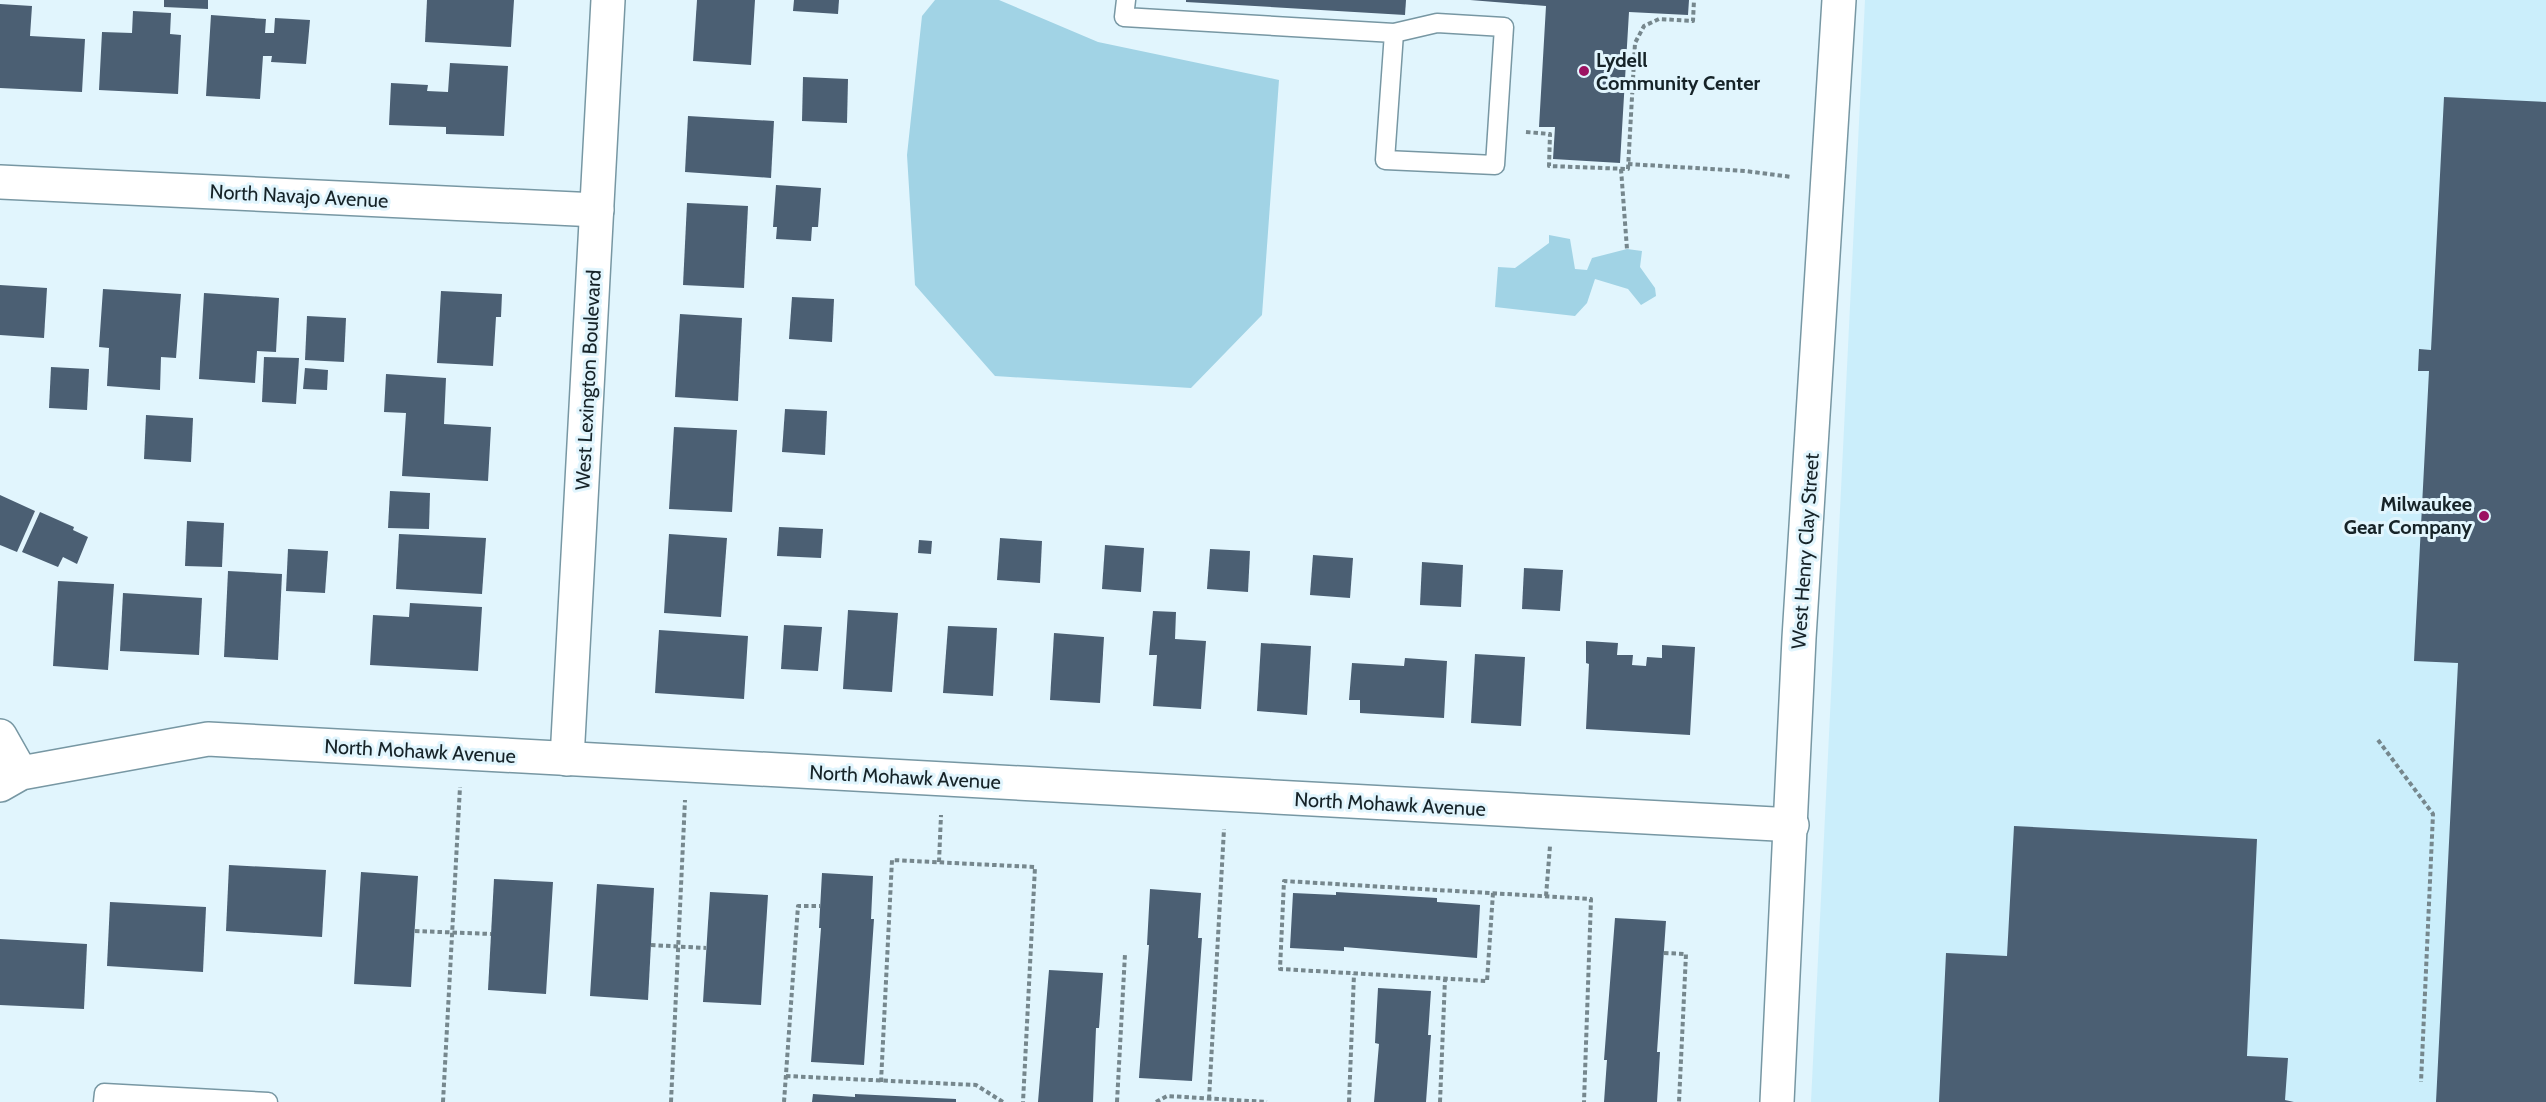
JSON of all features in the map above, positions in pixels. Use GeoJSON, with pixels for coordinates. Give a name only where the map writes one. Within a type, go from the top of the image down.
{"type":"FeatureCollection","features":[{"type":"Feature","properties":{"kind":"street","name":"West Lexington Boulevard"},"geometry":{"type":"LineString","coordinates":[[567,759],[608,0]]}},
{"type":"Feature","properties":{"kind":"street","name":"West Henry Clay Street"},"geometry":{"type":"LineString","coordinates":[[1777,1102],[1799,638],[1839,0]]}},
{"type":"Feature","properties":{"kind":"street","name":"North Navajo Avenue"},"geometry":{"type":"LineString","coordinates":[[0,182],[597,210]]}},
{"type":"Feature","properties":{"kind":"street","name":"North Mohawk Avenue"},"geometry":{"type":"LineString","coordinates":[[0,736],[10,779],[208,739],[1791,825]]}},
{"type":"Feature","properties":{"kind":"lane"},"geometry":{"type":"LineString","coordinates":[[1126,0],[1124,18],[1394,33],[1437,23],[1504,27],[1496,165],[1386,160],[1394,33]]}},
{"type":"Feature","properties":{"kind":"lane"},"geometry":{"type":"LineString","coordinates":[[102,1102],[104,1093],[268,1102]]}},
{"type":"Feature","properties":{"kind":"path"},"geometry":{"type":"LineString","coordinates":[[1498,130],[1550,134],[1549,166],[1628,169],[1635,43],[1644,26],[1659,19],[1693,21],[1694,0]]}},
{"type":"Feature","properties":{"kind":"path"},"geometry":{"type":"LineString","coordinates":[[1628,164],[1744,171],[1828,182]]}},
{"type":"Feature","properties":{"kind":"path"},"geometry":{"type":"LineString","coordinates":[[1621,169],[1627,249]]}},
{"type":"Feature","properties":{"kind":"path"},"geometry":{"type":"LineString","coordinates":[[2378,740],[2433,814],[2421,1082]]}},
{"type":"Feature","properties":{"kind":"path"},"geometry":{"type":"LineString","coordinates":[[443,1102],[462,753]]}},
{"type":"Feature","properties":{"kind":"path"},"geometry":{"type":"LineString","coordinates":[[671,1102],[687,766]]}},
{"type":"Feature","properties":{"kind":"path"},"geometry":{"type":"LineString","coordinates":[[939,862],[943,779]]}},
{"type":"Feature","properties":{"kind":"path"},"geometry":{"type":"LineString","coordinates":[[1209,1099],[1226,795]]}},
{"type":"Feature","properties":{"kind":"path"},"geometry":{"type":"LineString","coordinates":[[1546,896],[1552,812]]}},
{"type":"Feature","properties":{"kind":"path"},"geometry":{"type":"LineString","coordinates":[[881,1082],[892,860],[1035,867],[1023,1102]]}},
{"type":"Feature","properties":{"kind":"path"},"geometry":{"type":"LineString","coordinates":[[1493,893],[1487,981],[1280,969],[1284,881],[1546,896],[1591,899],[1584,1102]]}},
{"type":"Feature","properties":{"kind":"path"},"geometry":{"type":"LineString","coordinates":[[784,1102],[798,906],[820,906]]}},
{"type":"Feature","properties":{"kind":"path"},"geometry":{"type":"LineString","coordinates":[[415,931],[491,934]]}},
{"type":"Feature","properties":{"kind":"path"},"geometry":{"type":"LineString","coordinates":[[651,945],[706,948]]}},
{"type":"Feature","properties":{"kind":"path"},"geometry":{"type":"LineString","coordinates":[[1664,953],[1686,954],[1679,1102]]}},
{"type":"Feature","properties":{"kind":"path"},"geometry":{"type":"LineString","coordinates":[[1117,1102],[1125,954]]}},
{"type":"Feature","properties":{"kind":"path"},"geometry":{"type":"LineString","coordinates":[[1349,1102],[1354,974]]}},
{"type":"Feature","properties":{"kind":"path"},"geometry":{"type":"LineString","coordinates":[[1440,1102],[1445,979]]}},
{"type":"Feature","properties":{"kind":"path"},"geometry":{"type":"LineString","coordinates":[[786,1076],[976,1085],[1003,1102]]}},
{"type":"Feature","properties":{"kind":"path"},"geometry":{"type":"LineString","coordinates":[[1156,1102],[1167,1096],[1267,1102]]}},
{"type":"Feature","properties":{"kind":"shaded area"},"geometry":{"type":"Polygon","coordinates":[[[935,0],[999,0],[1098,42],[1279,80],[1262,315],[1191,388],[995,376],[915,285],[907,155],[922,16],[935,0]]]}},
{"type":"Feature","properties":{"kind":"shaded area"},"geometry":{"type":"Polygon","coordinates":[[[1865,0],[2546,0],[2546,1102],[1811,1102],[1865,0]]]}},
{"type":"Feature","properties":{"kind":"shaded area"},"geometry":{"type":"Polygon","coordinates":[[[1549,235],[1570,239],[1575,269],[1587,270],[1592,258],[1627,249],[1642,251],[1640,267],[1655,288],[1656,296],[1641,305],[1628,289],[1595,279],[1587,303],[1575,316],[1495,307],[1498,267],[1515,268],[1549,243],[1549,235]]]}},
{"type":"Feature","properties":{"kind":"building"},"geometry":{"type":"Polygon","coordinates":[[[164,0],[208,0],[208,9],[164,7],[164,0]]]}},
{"type":"Feature","properties":{"kind":"building"},"geometry":{"type":"Polygon","coordinates":[[[427,0],[514,0],[511,47],[425,42],[427,0]]]}},
{"type":"Feature","properties":{"kind":"building"},"geometry":{"type":"Polygon","coordinates":[[[697,0],[755,0],[751,65],[693,61],[697,0]]]}},
{"type":"Feature","properties":{"kind":"building"},"geometry":{"type":"Polygon","coordinates":[[[794,0],[839,0],[838,14],[793,11],[794,0]]]}},
{"type":"Feature","properties":{"kind":"building"},"geometry":{"type":"Polygon","coordinates":[[[1186,0],[1406,0],[1405,15],[1186,2],[1186,0]]]}},
{"type":"Feature","properties":{"kind":"building","name":"Lydell Community Center"},"geometry":{"type":"Polygon","coordinates":[[[1470,0],[1689,0],[1688,15],[1629,12],[1620,163],[1553,159],[1555,127],[1539,127],[1546,6],[1470,0]]]}},
{"type":"Feature","properties":{"kind":"building"},"geometry":{"type":"Polygon","coordinates":[[[0,4],[32,6],[30,36],[85,39],[82,92],[0,88],[0,4]]]}},
{"type":"Feature","properties":{"kind":"building"},"geometry":{"type":"Polygon","coordinates":[[[133,11],[171,13],[170,34],[181,35],[178,94],[99,90],[102,32],[132,33],[133,11]]]}},
{"type":"Feature","properties":{"kind":"building"},"geometry":{"type":"Polygon","coordinates":[[[211,15],[266,19],[265,33],[274,33],[275,18],[310,20],[306,64],[271,62],[272,56],[263,56],[260,99],[206,96],[211,15]]]}},
{"type":"Feature","properties":{"kind":"building"},"geometry":{"type":"Polygon","coordinates":[[[450,63],[508,66],[504,136],[446,134],[446,127],[389,125],[391,83],[428,85],[427,91],[448,92],[450,63]]]}},
{"type":"Feature","properties":{"kind":"building"},"geometry":{"type":"Polygon","coordinates":[[[803,77],[848,79],[847,123],[802,121],[803,77]]]}},
{"type":"Feature","properties":{"kind":"building","name":"Milwaukee Gear Company"},"geometry":{"type":"Polygon","coordinates":[[[2444,97],[2546,102],[2546,1102],[2436,1102],[2458,663],[2414,661],[2429,371],[2418,371],[2419,349],[2431,350],[2444,97]]]}},
{"type":"Feature","properties":{"kind":"building"},"geometry":{"type":"Polygon","coordinates":[[[688,116],[774,121],[771,178],[685,172],[688,116]]]}},
{"type":"Feature","properties":{"kind":"building"},"geometry":{"type":"Polygon","coordinates":[[[776,185],[821,188],[818,227],[812,227],[811,241],[776,239],[777,227],[773,227],[776,185]]]}},
{"type":"Feature","properties":{"kind":"building"},"geometry":{"type":"Polygon","coordinates":[[[687,203],[748,206],[744,288],[683,285],[687,203]]]}},
{"type":"Feature","properties":{"kind":"building"},"geometry":{"type":"Polygon","coordinates":[[[0,285],[47,288],[44,338],[0,335],[0,285]]]}},
{"type":"Feature","properties":{"kind":"building"},"geometry":{"type":"Polygon","coordinates":[[[103,289],[181,294],[176,358],[161,357],[160,390],[107,386],[109,348],[99,347],[103,289]]]}},
{"type":"Feature","properties":{"kind":"building"},"geometry":{"type":"Polygon","coordinates":[[[441,291],[502,294],[501,317],[496,317],[493,366],[437,363],[441,291]]]}},
{"type":"Feature","properties":{"kind":"building"},"geometry":{"type":"Polygon","coordinates":[[[204,293],[279,298],[276,352],[257,351],[255,383],[199,379],[204,293]]]}},
{"type":"Feature","properties":{"kind":"building"},"geometry":{"type":"Polygon","coordinates":[[[792,297],[834,299],[832,342],[789,339],[792,297]]]}},
{"type":"Feature","properties":{"kind":"building"},"geometry":{"type":"Polygon","coordinates":[[[680,314],[742,318],[738,401],[675,397],[680,314]]]}},
{"type":"Feature","properties":{"kind":"building"},"geometry":{"type":"Polygon","coordinates":[[[307,316],[346,318],[344,362],[305,360],[307,316]]]}},
{"type":"Feature","properties":{"kind":"building"},"geometry":{"type":"Polygon","coordinates":[[[264,357],[299,358],[296,404],[262,402],[264,357]]]}},
{"type":"Feature","properties":{"kind":"building"},"geometry":{"type":"Polygon","coordinates":[[[51,367],[89,369],[87,410],[49,408],[51,367]]]}},
{"type":"Feature","properties":{"kind":"building"},"geometry":{"type":"Polygon","coordinates":[[[305,368],[328,370],[327,390],[303,389],[305,368]]]}},
{"type":"Feature","properties":{"kind":"building"},"geometry":{"type":"Polygon","coordinates":[[[386,374],[446,378],[444,424],[491,427],[488,481],[402,476],[406,413],[384,412],[386,374]]]}},
{"type":"Feature","properties":{"kind":"building"},"geometry":{"type":"Polygon","coordinates":[[[785,409],[827,411],[825,455],[782,452],[785,409]]]}},
{"type":"Feature","properties":{"kind":"building"},"geometry":{"type":"Polygon","coordinates":[[[146,415],[193,418],[191,462],[144,459],[146,415]]]}},
{"type":"Feature","properties":{"kind":"building"},"geometry":{"type":"Polygon","coordinates":[[[674,427],[737,430],[732,512],[669,509],[674,427]]]}},
{"type":"Feature","properties":{"kind":"building"},"geometry":{"type":"Polygon","coordinates":[[[390,491],[430,493],[429,529],[388,528],[390,491]]]}},
{"type":"Feature","properties":{"kind":"building"},"geometry":{"type":"Polygon","coordinates":[[[0,495],[35,511],[17,552],[0,545],[0,495]]]}},
{"type":"Feature","properties":{"kind":"building"},"geometry":{"type":"Polygon","coordinates":[[[40,512],[74,527],[73,530],[88,537],[77,564],[63,557],[58,567],[22,552],[40,512]]]}},
{"type":"Feature","properties":{"kind":"building"},"geometry":{"type":"Polygon","coordinates":[[[187,521],[224,523],[222,567],[185,566],[187,521]]]}},
{"type":"Feature","properties":{"kind":"building"},"geometry":{"type":"Polygon","coordinates":[[[779,527],[823,529],[821,558],[777,556],[779,527]]]}},
{"type":"Feature","properties":{"kind":"building"},"geometry":{"type":"Polygon","coordinates":[[[399,534],[486,538],[482,594],[396,589],[399,534]]]}},
{"type":"Feature","properties":{"kind":"building"},"geometry":{"type":"Polygon","coordinates":[[[669,534],[727,538],[721,617],[664,613],[669,534]]]}},
{"type":"Feature","properties":{"kind":"building"},"geometry":{"type":"Polygon","coordinates":[[[1000,538],[1042,541],[1040,583],[997,580],[1000,538]]]}},
{"type":"Feature","properties":{"kind":"building"},"geometry":{"type":"Polygon","coordinates":[[[919,540],[932,541],[931,554],[918,553],[919,540]]]}},
{"type":"Feature","properties":{"kind":"building"},"geometry":{"type":"Polygon","coordinates":[[[1105,545],[1144,548],[1141,592],[1102,589],[1105,545]]]}},
{"type":"Feature","properties":{"kind":"building"},"geometry":{"type":"Polygon","coordinates":[[[288,549],[328,551],[325,593],[286,591],[288,549]]]}},
{"type":"Feature","properties":{"kind":"building"},"geometry":{"type":"Polygon","coordinates":[[[1210,549],[1250,551],[1248,592],[1207,589],[1210,549]]]}},
{"type":"Feature","properties":{"kind":"building"},"geometry":{"type":"Polygon","coordinates":[[[1313,555],[1353,558],[1350,598],[1310,595],[1313,555]]]}},
{"type":"Feature","properties":{"kind":"building"},"geometry":{"type":"Polygon","coordinates":[[[1422,562],[1463,565],[1461,607],[1420,605],[1422,562]]]}},
{"type":"Feature","properties":{"kind":"building"},"geometry":{"type":"Polygon","coordinates":[[[1524,568],[1563,570],[1560,611],[1522,609],[1524,568]]]}},
{"type":"Feature","properties":{"kind":"building"},"geometry":{"type":"Polygon","coordinates":[[[228,571],[282,574],[278,660],[224,657],[228,571]]]}},
{"type":"Feature","properties":{"kind":"building"},"geometry":{"type":"Polygon","coordinates":[[[58,581],[114,584],[108,670],[53,666],[58,581]]]}},
{"type":"Feature","properties":{"kind":"building"},"geometry":{"type":"Polygon","coordinates":[[[123,593],[202,598],[199,655],[120,651],[123,593]]]}},
{"type":"Feature","properties":{"kind":"building"},"geometry":{"type":"Polygon","coordinates":[[[410,603],[482,607],[478,671],[370,665],[373,615],[409,617],[410,603]]]}},
{"type":"Feature","properties":{"kind":"building"},"geometry":{"type":"Polygon","coordinates":[[[848,610],[898,613],[892,692],[843,689],[848,610]]]}},
{"type":"Feature","properties":{"kind":"building"},"geometry":{"type":"Polygon","coordinates":[[[1153,611],[1176,612],[1175,639],[1206,641],[1201,709],[1153,706],[1157,655],[1149,655],[1153,611]]]}},
{"type":"Feature","properties":{"kind":"building"},"geometry":{"type":"Polygon","coordinates":[[[784,625],[822,627],[818,671],[781,669],[784,625]]]}},
{"type":"Feature","properties":{"kind":"building"},"geometry":{"type":"Polygon","coordinates":[[[948,626],[997,628],[993,696],[943,693],[948,626]]]}},
{"type":"Feature","properties":{"kind":"building"},"geometry":{"type":"Polygon","coordinates":[[[659,630],[748,636],[744,699],[655,693],[659,630]]]}},
{"type":"Feature","properties":{"kind":"building"},"geometry":{"type":"Polygon","coordinates":[[[1054,633],[1104,637],[1100,703],[1050,700],[1054,633]]]}},
{"type":"Feature","properties":{"kind":"building"},"geometry":{"type":"Polygon","coordinates":[[[1586,641],[1618,643],[1617,655],[1633,655],[1632,665],[1646,666],[1647,657],[1662,658],[1662,645],[1695,647],[1690,735],[1586,729],[1589,664],[1586,663],[1586,641]]]}},
{"type":"Feature","properties":{"kind":"building"},"geometry":{"type":"Polygon","coordinates":[[[1261,643],[1311,646],[1307,715],[1257,711],[1261,643]]]}},
{"type":"Feature","properties":{"kind":"building"},"geometry":{"type":"Polygon","coordinates":[[[1475,654],[1525,657],[1521,726],[1471,723],[1475,654]]]}},
{"type":"Feature","properties":{"kind":"building"},"geometry":{"type":"Polygon","coordinates":[[[1405,658],[1447,661],[1444,718],[1360,713],[1360,700],[1349,700],[1352,663],[1404,666],[1405,658]]]}},
{"type":"Feature","properties":{"kind":"building"},"geometry":{"type":"Polygon","coordinates":[[[2014,826],[2257,839],[2247,1056],[2288,1058],[2285,1100],[2294,1102],[1939,1102],[1946,953],[2007,956],[2014,826]]]}},
{"type":"Feature","properties":{"kind":"building"},"geometry":{"type":"Polygon","coordinates":[[[229,865],[326,870],[322,937],[226,931],[229,865]]]}},
{"type":"Feature","properties":{"kind":"building"},"geometry":{"type":"Polygon","coordinates":[[[361,872],[418,876],[411,987],[354,984],[361,872]]]}},
{"type":"Feature","properties":{"kind":"building"},"geometry":{"type":"Polygon","coordinates":[[[822,873],[873,876],[871,919],[874,919],[864,1065],[811,1062],[821,928],[819,928],[822,873]]]}},
{"type":"Feature","properties":{"kind":"building"},"geometry":{"type":"Polygon","coordinates":[[[494,879],[553,882],[546,994],[488,990],[494,879]]]}},
{"type":"Feature","properties":{"kind":"building"},"geometry":{"type":"Polygon","coordinates":[[[597,884],[654,888],[648,1000],[590,996],[597,884]]]}},
{"type":"Feature","properties":{"kind":"building"},"geometry":{"type":"Polygon","coordinates":[[[1150,889],[1201,893],[1198,938],[1202,938],[1192,1081],[1139,1078],[1149,945],[1147,945],[1150,889]]]}},
{"type":"Feature","properties":{"kind":"building"},"geometry":{"type":"Polygon","coordinates":[[[710,892],[768,895],[761,1005],[703,1002],[710,892]]]}},
{"type":"Feature","properties":{"kind":"building"},"geometry":{"type":"Polygon","coordinates":[[[1336,892],[1437,898],[1437,902],[1480,905],[1477,958],[1344,947],[1344,951],[1290,948],[1293,893],[1336,895],[1336,892]]]}},
{"type":"Feature","properties":{"kind":"building"},"geometry":{"type":"Polygon","coordinates":[[[110,902],[206,907],[203,972],[107,966],[110,902]]]}},
{"type":"Feature","properties":{"kind":"building"},"geometry":{"type":"Polygon","coordinates":[[[1615,918],[1666,921],[1657,1052],[1660,1052],[1657,1102],[1604,1102],[1607,1060],[1604,1060],[1615,918]]]}},
{"type":"Feature","properties":{"kind":"building"},"geometry":{"type":"Polygon","coordinates":[[[0,939],[87,944],[84,1009],[0,1005],[0,939]]]}},
{"type":"Feature","properties":{"kind":"building"},"geometry":{"type":"Polygon","coordinates":[[[1049,970],[1103,973],[1099,1028],[1096,1028],[1093,1102],[1038,1102],[1049,970]]]}},
{"type":"Feature","properties":{"kind":"building"},"geometry":{"type":"Polygon","coordinates":[[[1378,988],[1431,991],[1428,1035],[1431,1035],[1426,1102],[1374,1102],[1379,1044],[1375,1043],[1378,988]]]}},
{"type":"Feature","properties":{"kind":"building"},"geometry":{"type":"Polygon","coordinates":[[[813,1094],[956,1099],[956,1102],[812,1102],[813,1094]]]}},
{"type":"Feature","properties":{"kind":"place","name":"Lydell Community Center"},"geometry":{"type":"Point","coordinates":[1584,71]}},
{"type":"Feature","properties":{"kind":"place","name":"Milwaukee Gear Company"},"geometry":{"type":"Point","coordinates":[2484,516]}}]}
